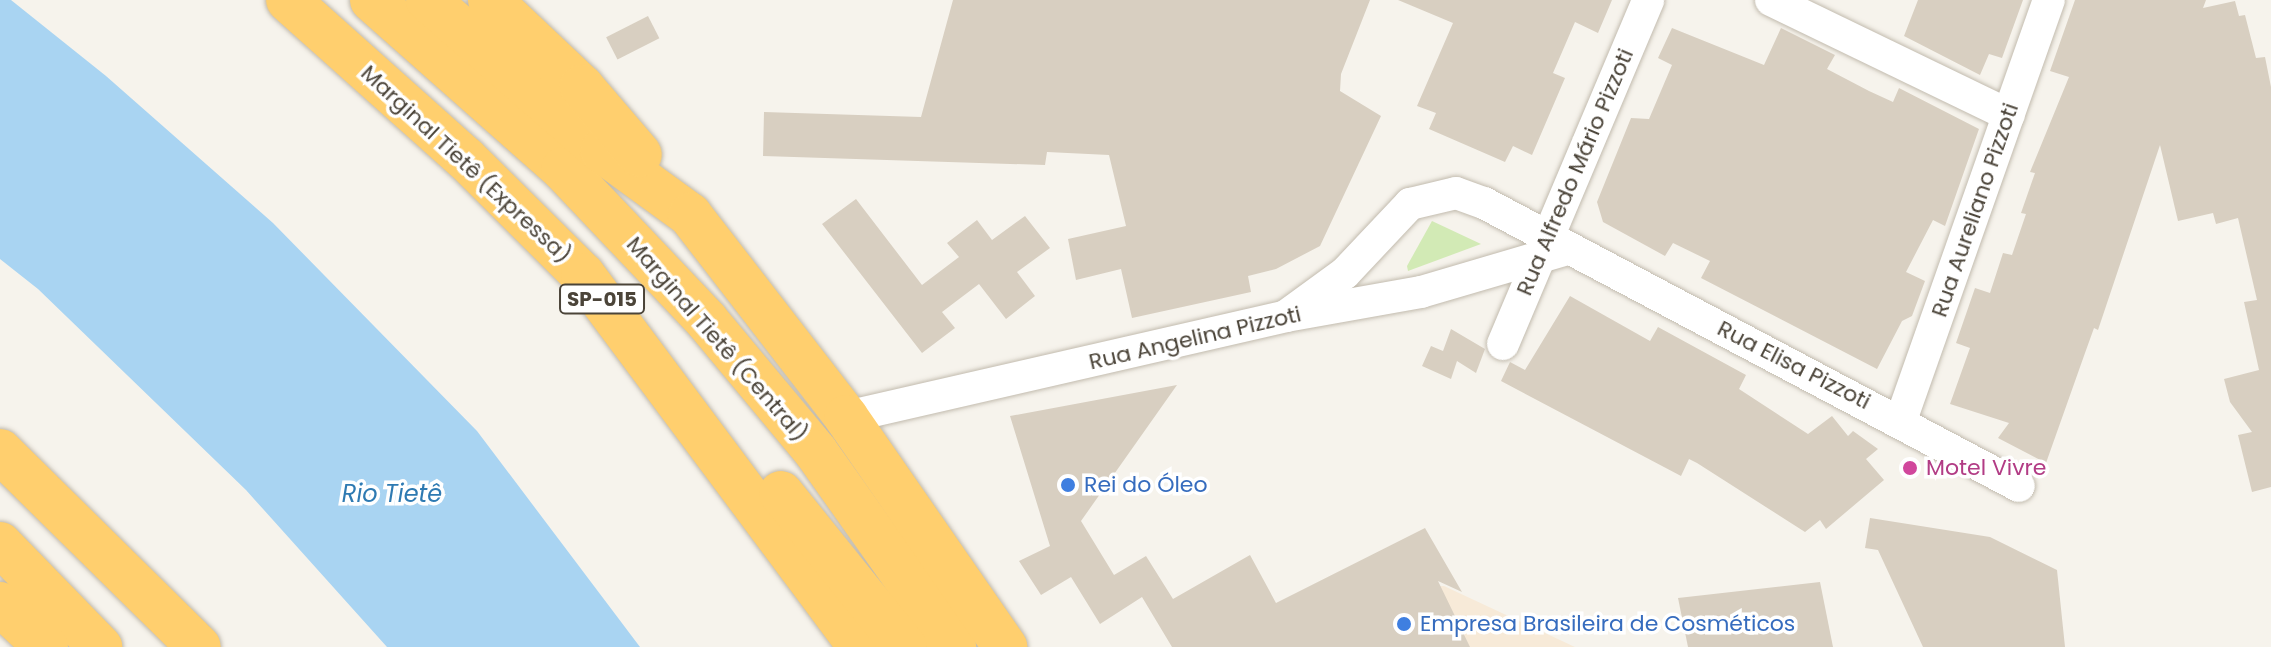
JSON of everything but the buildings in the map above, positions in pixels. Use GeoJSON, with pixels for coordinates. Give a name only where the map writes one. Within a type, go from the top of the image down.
{"type":"FeatureCollection","features":[{"type":"Feature","properties":{"kind":"highway","name":"Marginal Tietê (Expressa)"},"geometry":{"type":"LineString","coordinates":[[288,0],[465,158],[583,275],[648,357],[860,647]]}},
{"type":"Feature","properties":{"kind":"highway","name":"Marginal Tietê (Central)"},"geometry":{"type":"LineString","coordinates":[[372,0],[563,169],[707,321],[816,452],[954,647]]}},
{"type":"Feature","properties":{"kind":"highway"},"geometry":{"type":"LineString","coordinates":[[428,0],[602,151],[690,215]]}},
{"type":"Feature","properties":{"kind":"highway"},"geometry":{"type":"LineString","coordinates":[[490,0],[582,87],[690,215],[846,417],[1005,647]]}},
{"type":"Feature","properties":{"kind":"highway"},"geometry":{"type":"LineString","coordinates":[[648,357],[737,441],[905,647]]}},
{"type":"Feature","properties":{"kind":"highway"},"geometry":{"type":"LineString","coordinates":[[0,451],[199,647]]}},
{"type":"Feature","properties":{"kind":"highway"},"geometry":{"type":"LineString","coordinates":[[0,480],[158,647]]}},
{"type":"Feature","properties":{"kind":"highway"},"geometry":{"type":"LineString","coordinates":[[0,544],[100,647]]}},
{"type":"Feature","properties":{"kind":"highway"},"geometry":{"type":"LineString","coordinates":[[0,604],[46,647]]}},
{"type":"Feature","properties":{"kind":"street","name":"Rua Alfredo Mário Pizzoti"},"geometry":{"type":"LineString","coordinates":[[1503,344],[1552,246],[1648,0]]}},
{"type":"Feature","properties":{"kind":"street"},"geometry":{"type":"LineString","coordinates":[[1771,0],[2009,115]]}},
{"type":"Feature","properties":{"kind":"street","name":"Rua Aureliano Pizzoti"},"geometry":{"type":"LineString","coordinates":[[1901,420],[2049,0]]}},
{"type":"Feature","properties":{"kind":"street","name":"Rua Elisa Pizzoti"},"geometry":{"type":"LineString","coordinates":[[1286,316],[1345,273],[1410,204],[1433,195],[1456,193],[1484,203],[1552,246],[1901,420],[2019,486]]}},
{"type":"Feature","properties":{"kind":"street","name":"Rua Angelina Pizzoti"},"geometry":{"type":"LineString","coordinates":[[846,417],[1286,316],[1421,292],[1552,246]]}},
{"type":"Feature","properties":{"kind":"shaded area"},"geometry":{"type":"Polygon","coordinates":[[[1444,586],[1575,647],[1287,647],[1417,587],[1444,586]]]}},
{"type":"Feature","properties":{"kind":"green space"},"geometry":{"type":"Polygon","coordinates":[[[1432,221],[1481,244],[1408,271],[1407,266],[1432,221]]]}},
{"type":"Feature","properties":{"kind":"water","name":"Rio Tietê"},"geometry":{"type":"Polygon","coordinates":[[[0,0],[11,0],[106,76],[273,223],[477,431],[640,647],[387,647],[246,490],[38,289],[0,259],[0,0]]]}},
{"type":"Feature","properties":{"kind":"place","name":"Motel Vivre"},"geometry":{"type":"Point","coordinates":[1910,468]}},
{"type":"Feature","properties":{"kind":"place","name":"Rei do Óleo"},"geometry":{"type":"Point","coordinates":[1068,485]}},
{"type":"Feature","properties":{"kind":"place","name":"Empresa Brasileira de Cosméticos"},"geometry":{"type":"Point","coordinates":[1404,624]}}]}
